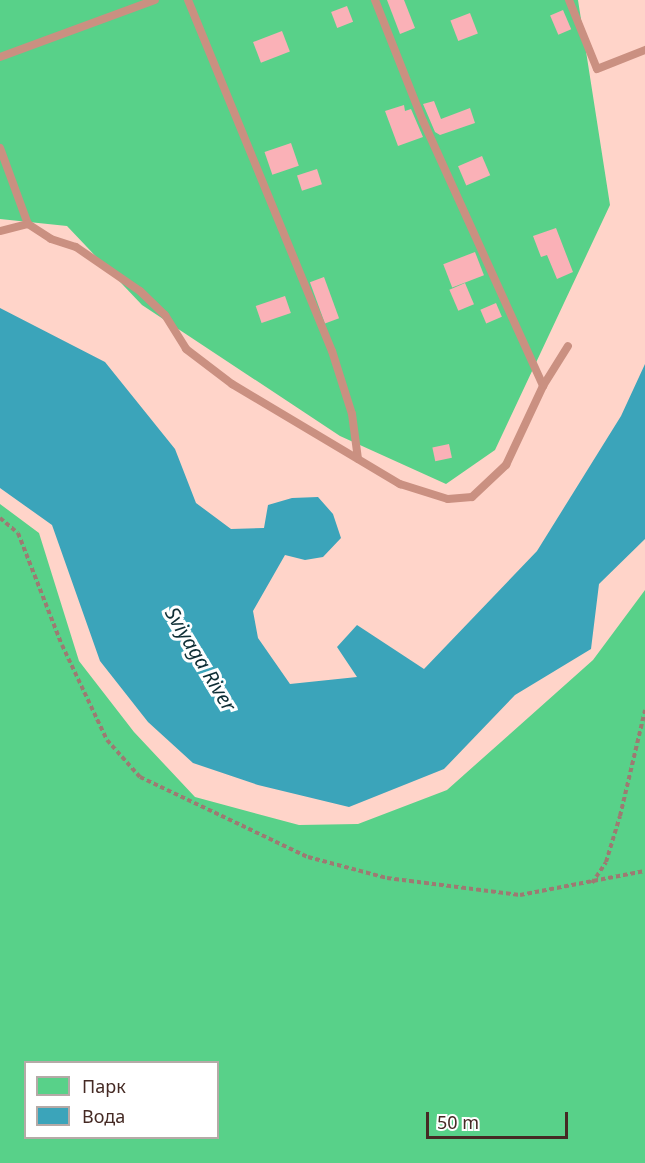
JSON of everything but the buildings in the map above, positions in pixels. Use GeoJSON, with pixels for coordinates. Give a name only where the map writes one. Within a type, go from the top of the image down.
{"type":"FeatureCollection","features":[{"type":"Feature","properties":{"kind":"lane"},"geometry":{"type":"LineString","coordinates":[[0,57],[154,0]]}},
{"type":"Feature","properties":{"kind":"lane"},"geometry":{"type":"LineString","coordinates":[[188,0],[332,351],[352,414],[358,459]]}},
{"type":"Feature","properties":{"kind":"lane"},"geometry":{"type":"LineString","coordinates":[[375,0],[423,121],[543,386]]}},
{"type":"Feature","properties":{"kind":"lane"},"geometry":{"type":"LineString","coordinates":[[569,0],[597,69],[645,50]]}},
{"type":"Feature","properties":{"kind":"lane"},"geometry":{"type":"LineString","coordinates":[[0,148],[28,224],[111,269],[165,315],[186,349],[232,384],[400,484],[426,494],[448,499],[472,497],[506,465],[543,386],[568,346]]}},
{"type":"Feature","properties":{"kind":"lane"},"geometry":{"type":"LineString","coordinates":[[0,231],[28,224]]}},
{"type":"Feature","properties":{"kind":"path"},"geometry":{"type":"LineString","coordinates":[[0,518],[18,533],[62,645],[107,740],[140,777],[308,857],[387,878],[520,894],[592,883],[645,870]]}},
{"type":"Feature","properties":{"kind":"path"},"geometry":{"type":"LineString","coordinates":[[592,883],[606,862],[620,816],[645,710]]}},
{"type":"Feature","properties":{"kind":"green space"},"geometry":{"type":"Polygon","coordinates":[[[0,0],[578,0],[610,205],[495,450],[446,484],[340,436],[142,305],[67,226],[0,219],[0,0]]]}},
{"type":"Feature","properties":{"kind":"green space"},"geometry":{"type":"Polygon","coordinates":[[[0,504],[39,533],[79,661],[134,732],[195,797],[299,825],[358,824],[447,790],[593,660],[645,590],[645,1163],[0,1163],[0,504]]]}},
{"type":"Feature","properties":{"kind":"water","name":"Sviyaga River"},"geometry":{"type":"Polygon","coordinates":[[[0,308],[105,362],[175,449],[196,503],[231,529],[264,528],[268,505],[292,498],[318,497],[333,514],[341,538],[323,557],[305,560],[285,555],[253,611],[258,638],[290,684],[357,677],[337,647],[357,625],[424,669],[537,551],[621,416],[645,364],[645,539],[599,584],[591,649],[515,695],[444,769],[349,807],[258,785],[193,763],[148,722],[100,661],[52,525],[0,488],[0,308]]]}}]}
